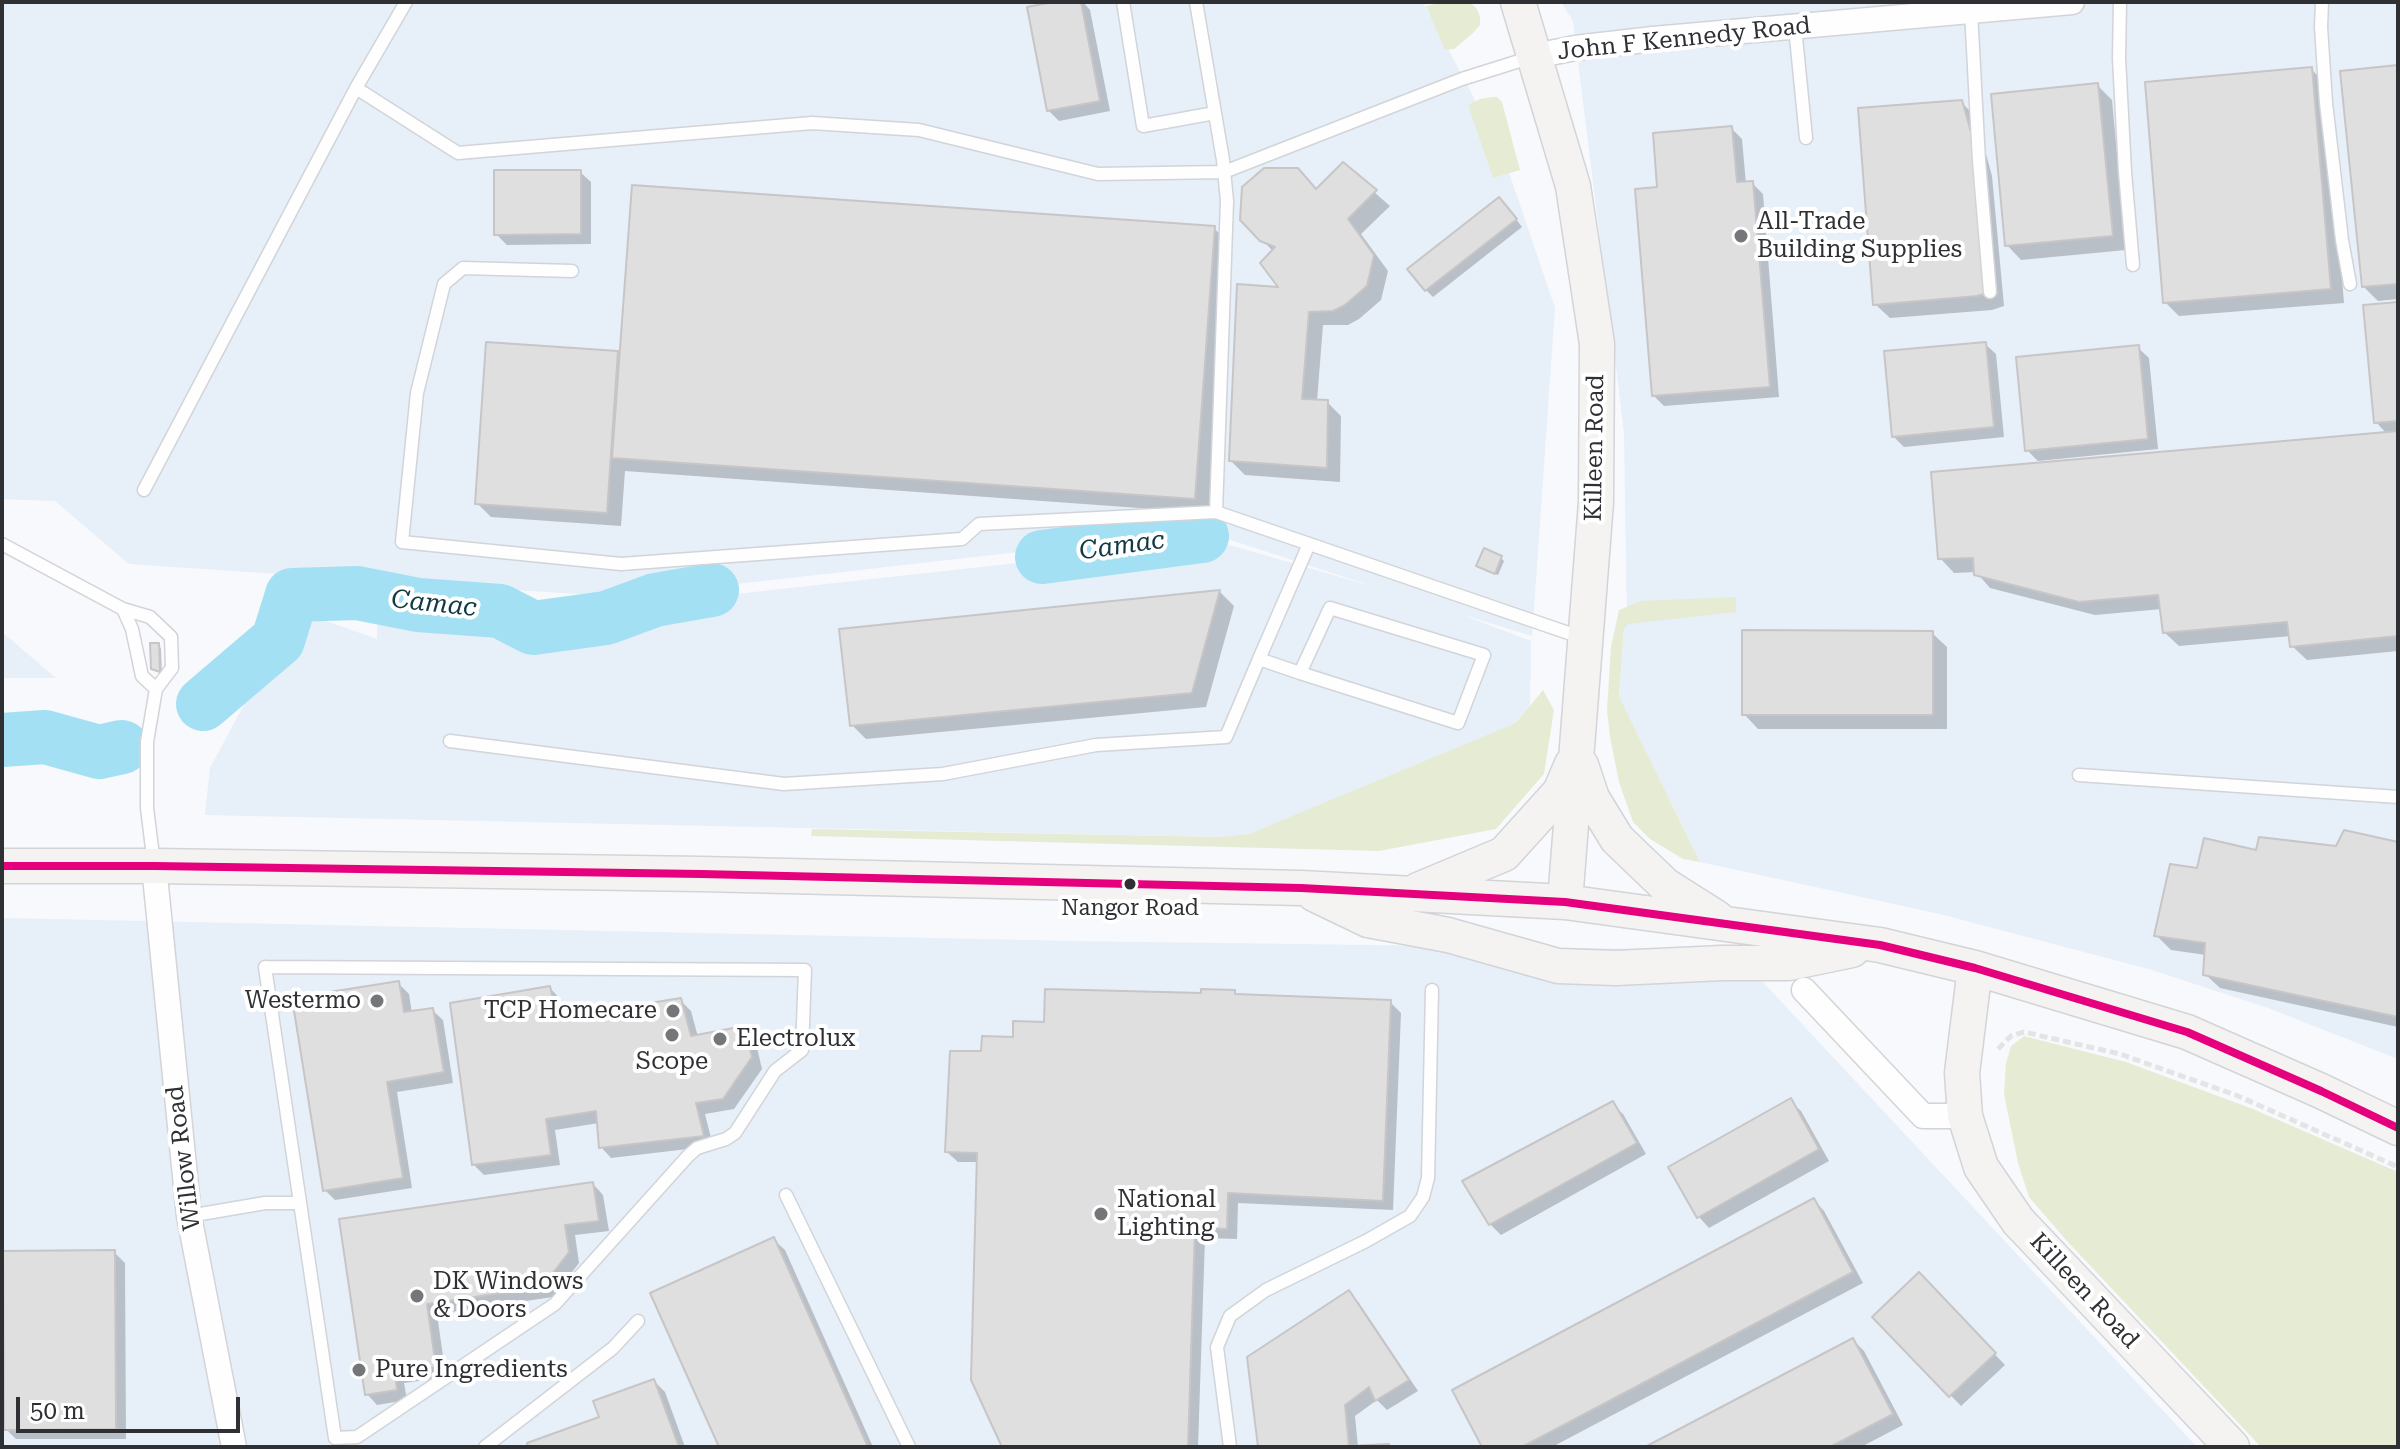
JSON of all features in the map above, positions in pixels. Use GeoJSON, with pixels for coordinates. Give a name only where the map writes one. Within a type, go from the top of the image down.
{"type":"FeatureCollection","features":[{"type":"Feature","properties":{"kind":"main road","name":"Killeen Road"},"geometry":{"type":"LineString","coordinates":[[1518,2],[1573,186],[1597,344],[1596,502],[1565,902]]}},
{"type":"Feature","properties":{"kind":"main road"},"geometry":{"type":"LineString","coordinates":[[1410,894],[1504,854],[1560,792],[1577,753]]}},
{"type":"Feature","properties":{"kind":"main road"},"geometry":{"type":"LineString","coordinates":[[1577,753],[1592,798],[1617,839],[1665,885],[1725,924]]}},
{"type":"Feature","properties":{"kind":"main road"},"geometry":{"type":"LineString","coordinates":[[2,866],[701,874],[1301,888],[1565,902],[1880,945],[1975,968],[2187,1032],[2398,1128]]}},
{"type":"Feature","properties":{"kind":"main road"},"geometry":{"type":"LineString","coordinates":[[1301,888],[1368,920],[1448,935],[1558,966],[1616,968],[1789,963],[1880,945]]}},
{"type":"Feature","properties":{"kind":"main road","name":"Killeen Road"},"geometry":{"type":"LineString","coordinates":[[1975,968],[1962,1073],[1965,1116],[1981,1167],[2018,1221],[2232,1447]]}},
{"type":"Feature","properties":{"kind":"street","name":"John F Kennedy Road"},"geometry":{"type":"LineString","coordinates":[[1535,56],[1653,39],[2072,2]]}},
{"type":"Feature","properties":{"kind":"street","name":"Willow Road"},"geometry":{"type":"LineString","coordinates":[[154,866],[189,1216],[234,1447]]}},
{"type":"Feature","properties":{"kind":"street"},"geometry":{"type":"LineString","coordinates":[[1804,990],[1923,1116],[1965,1116]]}},
{"type":"Feature","properties":{"kind":"lane"},"geometry":{"type":"LineString","coordinates":[[144,490],[356,88],[406,2]]}},
{"type":"Feature","properties":{"kind":"lane"},"geometry":{"type":"LineString","coordinates":[[1123,2],[1143,126],[1215,113]]}},
{"type":"Feature","properties":{"kind":"lane"},"geometry":{"type":"LineString","coordinates":[[1196,2],[1227,201],[1216,512]]}},
{"type":"Feature","properties":{"kind":"lane"},"geometry":{"type":"LineString","coordinates":[[2120,2],[2119,58],[2133,265]]}},
{"type":"Feature","properties":{"kind":"lane"},"geometry":{"type":"LineString","coordinates":[[2322,2],[2326,103],[2350,284]]}},
{"type":"Feature","properties":{"kind":"lane"},"geometry":{"type":"LineString","coordinates":[[1971,11],[1990,292]]}},
{"type":"Feature","properties":{"kind":"lane"},"geometry":{"type":"LineString","coordinates":[[1795,27],[1806,138]]}},
{"type":"Feature","properties":{"kind":"lane"},"geometry":{"type":"LineString","coordinates":[[356,88],[458,153],[812,123],[919,130],[1098,174],[1224,172],[1462,79],[1535,56]]}},
{"type":"Feature","properties":{"kind":"lane"},"geometry":{"type":"LineString","coordinates":[[572,271],[463,268],[444,284],[417,393],[402,542],[621,564],[962,539],[979,524],[1216,512],[1586,639]]}},
{"type":"Feature","properties":{"kind":"lane"},"geometry":{"type":"LineString","coordinates":[[2,544],[123,609],[150,617],[171,637],[172,668],[156,689],[147,742],[147,808],[154,866]]}},
{"type":"Feature","properties":{"kind":"lane"},"geometry":{"type":"LineString","coordinates":[[450,741],[784,784],[943,774],[1096,745],[1226,737],[1309,544]]}},
{"type":"Feature","properties":{"kind":"lane"},"geometry":{"type":"LineString","coordinates":[[1259,659],[1300,673],[1458,723],[1484,655],[1330,608],[1300,673]]}},
{"type":"Feature","properties":{"kind":"lane"},"geometry":{"type":"LineString","coordinates":[[123,609],[132,629],[142,676],[156,689]]}},
{"type":"Feature","properties":{"kind":"lane"},"geometry":{"type":"LineString","coordinates":[[2079,775],[2398,797]]}},
{"type":"Feature","properties":{"kind":"lane"},"geometry":{"type":"LineString","coordinates":[[265,967],[805,970],[802,1050],[775,1071],[735,1133],[697,1148],[688,1156],[555,1304],[357,1437],[335,1438],[299,1203],[265,967]]}},
{"type":"Feature","properties":{"kind":"lane"},"geometry":{"type":"LineString","coordinates":[[1230,1447],[1217,1347],[1230,1316],[1266,1290],[1410,1216],[1423,1197],[1428,1178],[1432,990]]}},
{"type":"Feature","properties":{"kind":"lane"},"geometry":{"type":"LineString","coordinates":[[786,1195],[909,1447]]}},
{"type":"Feature","properties":{"kind":"lane"},"geometry":{"type":"LineString","coordinates":[[189,1216],[265,1203],[299,1203]]}},
{"type":"Feature","properties":{"kind":"lane"},"geometry":{"type":"LineString","coordinates":[[485,1447],[613,1348],[638,1321]]}},
{"type":"Feature","properties":{"kind":"path"},"geometry":{"type":"LineString","coordinates":[[1998,1064],[1998,1049],[2011,1036],[2024,1032],[2120,1054],[2238,1096],[2398,1167]]}},
{"type":"Feature","properties":{"kind":"shaded area"},"geometry":{"type":"Polygon","coordinates":[[[2,2],[1423,2],[1501,149],[1555,308],[1532,636],[1460,614],[1531,641],[1530,706],[1522,729],[1249,834],[1219,837],[205,815],[210,768],[295,610],[377,639],[377,619],[662,626],[712,617],[709,597],[1216,541],[1378,588],[1203,531],[622,597],[129,564],[55,501],[2,499],[2,2]]]}},
{"type":"Feature","properties":{"kind":"shaded area"},"geometry":{"type":"Polygon","coordinates":[[[1561,2],[2398,2],[2398,1059],[2268,1008],[2152,970],[1940,914],[1700,862],[1619,696],[1624,629],[1627,624],[1624,432],[1573,21],[1561,2]]]}},
{"type":"Feature","properties":{"kind":"shaded area"},"geometry":{"type":"Polygon","coordinates":[[[2,632],[56,678],[2,678],[2,632]]]}},
{"type":"Feature","properties":{"kind":"shaded area"},"geometry":{"type":"Polygon","coordinates":[[[2,918],[1072,941],[1733,950],[2197,1447],[2,1447],[2,918]]]}},
{"type":"Feature","properties":{"kind":"green space"},"geometry":{"type":"Polygon","coordinates":[[[1444,2],[1471,3],[1480,17],[1480,25],[1454,49],[1445,50],[1426,6],[1444,2]]]}},
{"type":"Feature","properties":{"kind":"green space"},"geometry":{"type":"Polygon","coordinates":[[[1497,97],[1502,102],[1520,170],[1493,178],[1468,105],[1480,99],[1497,97]]]}},
{"type":"Feature","properties":{"kind":"green space"},"geometry":{"type":"Polygon","coordinates":[[[1736,597],[1736,612],[1628,624],[1624,629],[1619,696],[1700,862],[1683,859],[1650,839],[1633,822],[1619,782],[1610,737],[1607,710],[1611,647],[1619,610],[1641,601],[1736,597]]]}},
{"type":"Feature","properties":{"kind":"green space"},"geometry":{"type":"Polygon","coordinates":[[[1543,690],[1554,710],[1544,774],[1496,829],[1379,851],[811,836],[812,829],[1219,837],[1249,834],[1516,723],[1543,690]]]}},
{"type":"Feature","properties":{"kind":"green space"},"geometry":{"type":"Polygon","coordinates":[[[2024,1036],[2126,1062],[2253,1109],[2398,1172],[2398,1447],[2261,1447],[2066,1240],[2029,1197],[2018,1163],[2004,1094],[2006,1063],[2011,1046],[2024,1036]]]}},
{"type":"Feature","properties":{"kind":"building"},"geometry":{"type":"Polygon","coordinates":[[[1053,2],[1081,2],[1100,101],[1047,111],[1027,7],[1053,2]]]}},
{"type":"Feature","properties":{"kind":"building"},"geometry":{"type":"Polygon","coordinates":[[[2398,65],[2398,284],[2362,287],[2340,71],[2398,65]]]}},
{"type":"Feature","properties":{"kind":"building"},"geometry":{"type":"Polygon","coordinates":[[[2312,67],[2331,289],[2163,303],[2145,82],[2312,67]]]}},
{"type":"Feature","properties":{"kind":"building"},"geometry":{"type":"Polygon","coordinates":[[[2098,83],[2113,236],[2005,246],[1991,94],[2098,83]]]}},
{"type":"Feature","properties":{"kind":"building"},"geometry":{"type":"Polygon","coordinates":[[[1962,100],[1979,161],[1990,292],[1977,296],[1873,305],[1858,108],[1962,100]]]}},
{"type":"Feature","properties":{"kind":"building"},"geometry":{"type":"Polygon","coordinates":[[[1732,126],[1737,182],[1753,181],[1770,387],[1652,396],[1635,189],[1657,187],[1653,133],[1732,126]]]}},
{"type":"Feature","properties":{"kind":"building"},"geometry":{"type":"Polygon","coordinates":[[[1343,162],[1377,190],[1348,219],[1374,255],[1367,286],[1333,311],[1309,312],[1302,399],[1328,400],[1327,468],[1229,461],[1237,284],[1278,287],[1260,263],[1275,247],[1260,241],[1240,220],[1242,187],[1264,168],[1298,168],[1316,189],[1343,162]]]}},
{"type":"Feature","properties":{"kind":"building"},"geometry":{"type":"Polygon","coordinates":[[[494,170],[581,170],[581,234],[494,235],[494,170]]]}},
{"type":"Feature","properties":{"kind":"building"},"geometry":{"type":"Polygon","coordinates":[[[632,185],[1215,226],[1195,499],[612,458],[632,185]]]}},
{"type":"Feature","properties":{"kind":"building"},"geometry":{"type":"Polygon","coordinates":[[[1499,197],[1517,219],[1425,291],[1407,269],[1499,197]]]}},
{"type":"Feature","properties":{"kind":"building"},"geometry":{"type":"Polygon","coordinates":[[[2398,302],[2398,421],[2374,423],[2363,305],[2398,302]]]}},
{"type":"Feature","properties":{"kind":"building"},"geometry":{"type":"Polygon","coordinates":[[[486,342],[618,351],[607,513],[475,504],[486,342]]]}},
{"type":"Feature","properties":{"kind":"building"},"geometry":{"type":"Polygon","coordinates":[[[1986,342],[1994,427],[1892,437],[1884,351],[1986,342]]]}},
{"type":"Feature","properties":{"kind":"building"},"geometry":{"type":"Polygon","coordinates":[[[2139,345],[2148,439],[2025,451],[2016,357],[2139,345]]]}},
{"type":"Feature","properties":{"kind":"building"},"geometry":{"type":"Polygon","coordinates":[[[2398,431],[2398,636],[2290,647],[2287,622],[2163,633],[2158,595],[2079,602],[1974,575],[1973,558],[1938,559],[1931,472],[2398,431]]]}},
{"type":"Feature","properties":{"kind":"building"},"geometry":{"type":"Polygon","coordinates":[[[1484,548],[1502,556],[1495,574],[1476,566],[1484,548]]]}},
{"type":"Feature","properties":{"kind":"building"},"geometry":{"type":"Polygon","coordinates":[[[1220,590],[1192,693],[850,726],[839,629],[1220,590]]]}},
{"type":"Feature","properties":{"kind":"building"},"geometry":{"type":"Polygon","coordinates":[[[1742,630],[1933,631],[1933,715],[1742,715],[1742,630]]]}},
{"type":"Feature","properties":{"kind":"building"},"geometry":{"type":"Polygon","coordinates":[[[150,643],[159,643],[160,672],[151,669],[150,643]]]}},
{"type":"Feature","properties":{"kind":"building"},"geometry":{"type":"Polygon","coordinates":[[[2344,830],[2398,842],[2398,1017],[2203,975],[2205,943],[2154,936],[2170,864],[2197,868],[2204,838],[2256,850],[2259,837],[2336,846],[2344,830]]]}},
{"type":"Feature","properties":{"kind":"building"},"geometry":{"type":"Polygon","coordinates":[[[399,981],[404,1012],[433,1008],[444,1072],[387,1082],[403,1178],[323,1191],[292,998],[399,981]]]}},
{"type":"Feature","properties":{"kind":"building"},"geometry":{"type":"Polygon","coordinates":[[[550,986],[557,1018],[681,998],[691,1036],[744,1026],[752,1057],[723,1099],[696,1103],[704,1136],[599,1148],[596,1111],[546,1119],[551,1155],[472,1165],[450,1003],[550,986]]]}},
{"type":"Feature","properties":{"kind":"building","name":"National Lighting"},"geometry":{"type":"Polygon","coordinates":[[[1045,989],[1201,993],[1201,989],[1235,990],[1235,994],[1391,1000],[1383,1201],[1228,1193],[1227,1229],[1195,1228],[1188,1447],[1002,1447],[971,1380],[977,1153],[945,1152],[950,1051],[981,1051],[982,1036],[1013,1037],[1013,1021],[1044,1022],[1045,989]]]}},
{"type":"Feature","properties":{"kind":"building"},"geometry":{"type":"Polygon","coordinates":[[[1791,1098],[1819,1149],[1697,1218],[1668,1167],[1791,1098]]]}},
{"type":"Feature","properties":{"kind":"building"},"geometry":{"type":"Polygon","coordinates":[[[1613,1101],[1637,1143],[1489,1225],[1462,1181],[1613,1101]]]}},
{"type":"Feature","properties":{"kind":"building","name":"DK Windows & Doors"},"geometry":{"type":"Polygon","coordinates":[[[593,1182],[599,1221],[565,1225],[569,1252],[542,1287],[427,1304],[436,1367],[395,1373],[397,1390],[365,1395],[339,1219],[593,1182]]]}},
{"type":"Feature","properties":{"kind":"building"},"geometry":{"type":"Polygon","coordinates":[[[1814,1198],[1853,1272],[1522,1447],[1482,1447],[1452,1390],[1814,1198]]]}},
{"type":"Feature","properties":{"kind":"building"},"geometry":{"type":"Polygon","coordinates":[[[774,1237],[868,1447],[719,1447],[650,1293],[774,1237]]]}},
{"type":"Feature","properties":{"kind":"building"},"geometry":{"type":"Polygon","coordinates":[[[115,1250],[116,1429],[4,1430],[3,1251],[115,1250]]]}},
{"type":"Feature","properties":{"kind":"building"},"geometry":{"type":"Polygon","coordinates":[[[1919,1272],[1996,1353],[1949,1397],[1872,1317],[1919,1272]]]}},
{"type":"Feature","properties":{"kind":"building"},"geometry":{"type":"Polygon","coordinates":[[[1349,1290],[1409,1380],[1375,1401],[1369,1387],[1345,1405],[1349,1446],[1389,1444],[1390,1447],[1258,1447],[1247,1357],[1349,1290]]]}},
{"type":"Feature","properties":{"kind":"building"},"geometry":{"type":"Polygon","coordinates":[[[1853,1338],[1893,1414],[1830,1447],[1645,1447],[1853,1338]]]}},
{"type":"Feature","properties":{"kind":"building"},"geometry":{"type":"Polygon","coordinates":[[[654,1379],[679,1447],[528,1447],[527,1443],[599,1417],[593,1401],[654,1379]]]}},
{"type":"Feature","properties":{"kind":"waterway","name":"Camac"},"geometry":{"type":"LineString","coordinates":[[1042,557],[1202,536]]}},
{"type":"Feature","properties":{"kind":"waterway","name":"Camac"},"geometry":{"type":"LineString","coordinates":[[203,704],[278,640],[292,595],[357,593],[418,605],[500,611],[533,628],[606,618],[655,600],[712,590]]}},
{"type":"Feature","properties":{"kind":"waterway","name":"Camac"},"geometry":{"type":"LineString","coordinates":[[2,740],[45,737],[99,752],[122,747]]}},
{"type":"Feature","properties":{"kind":"transit line"},"geometry":{"type":"LineString","coordinates":[[2,866],[701,874],[1301,888],[1565,902],[1880,945],[1975,968],[2187,1032],[2398,1128]]}},
{"type":"Feature","properties":{"kind":"place","name":"All-Trade Building Supplies"},"geometry":{"type":"Point","coordinates":[1741,236]}},
{"type":"Feature","properties":{"kind":"place","name":"Nangor Road"},"geometry":{"type":"Point","coordinates":[1130,884]}},
{"type":"Feature","properties":{"kind":"place","name":"Westermo"},"geometry":{"type":"Point","coordinates":[377,1001]}},
{"type":"Feature","properties":{"kind":"place","name":"TCP Homecare"},"geometry":{"type":"Point","coordinates":[673,1011]}},
{"type":"Feature","properties":{"kind":"place","name":"Scope"},"geometry":{"type":"Point","coordinates":[672,1035]}},
{"type":"Feature","properties":{"kind":"place","name":"Electrolux"},"geometry":{"type":"Point","coordinates":[720,1039]}},
{"type":"Feature","properties":{"kind":"place","name":"National Lighting"},"geometry":{"type":"Point","coordinates":[1101,1214]}},
{"type":"Feature","properties":{"kind":"place","name":"DK Windows & Doors"},"geometry":{"type":"Point","coordinates":[417,1296]}},
{"type":"Feature","properties":{"kind":"place","name":"Pure Ingredients"},"geometry":{"type":"Point","coordinates":[359,1370]}}]}
